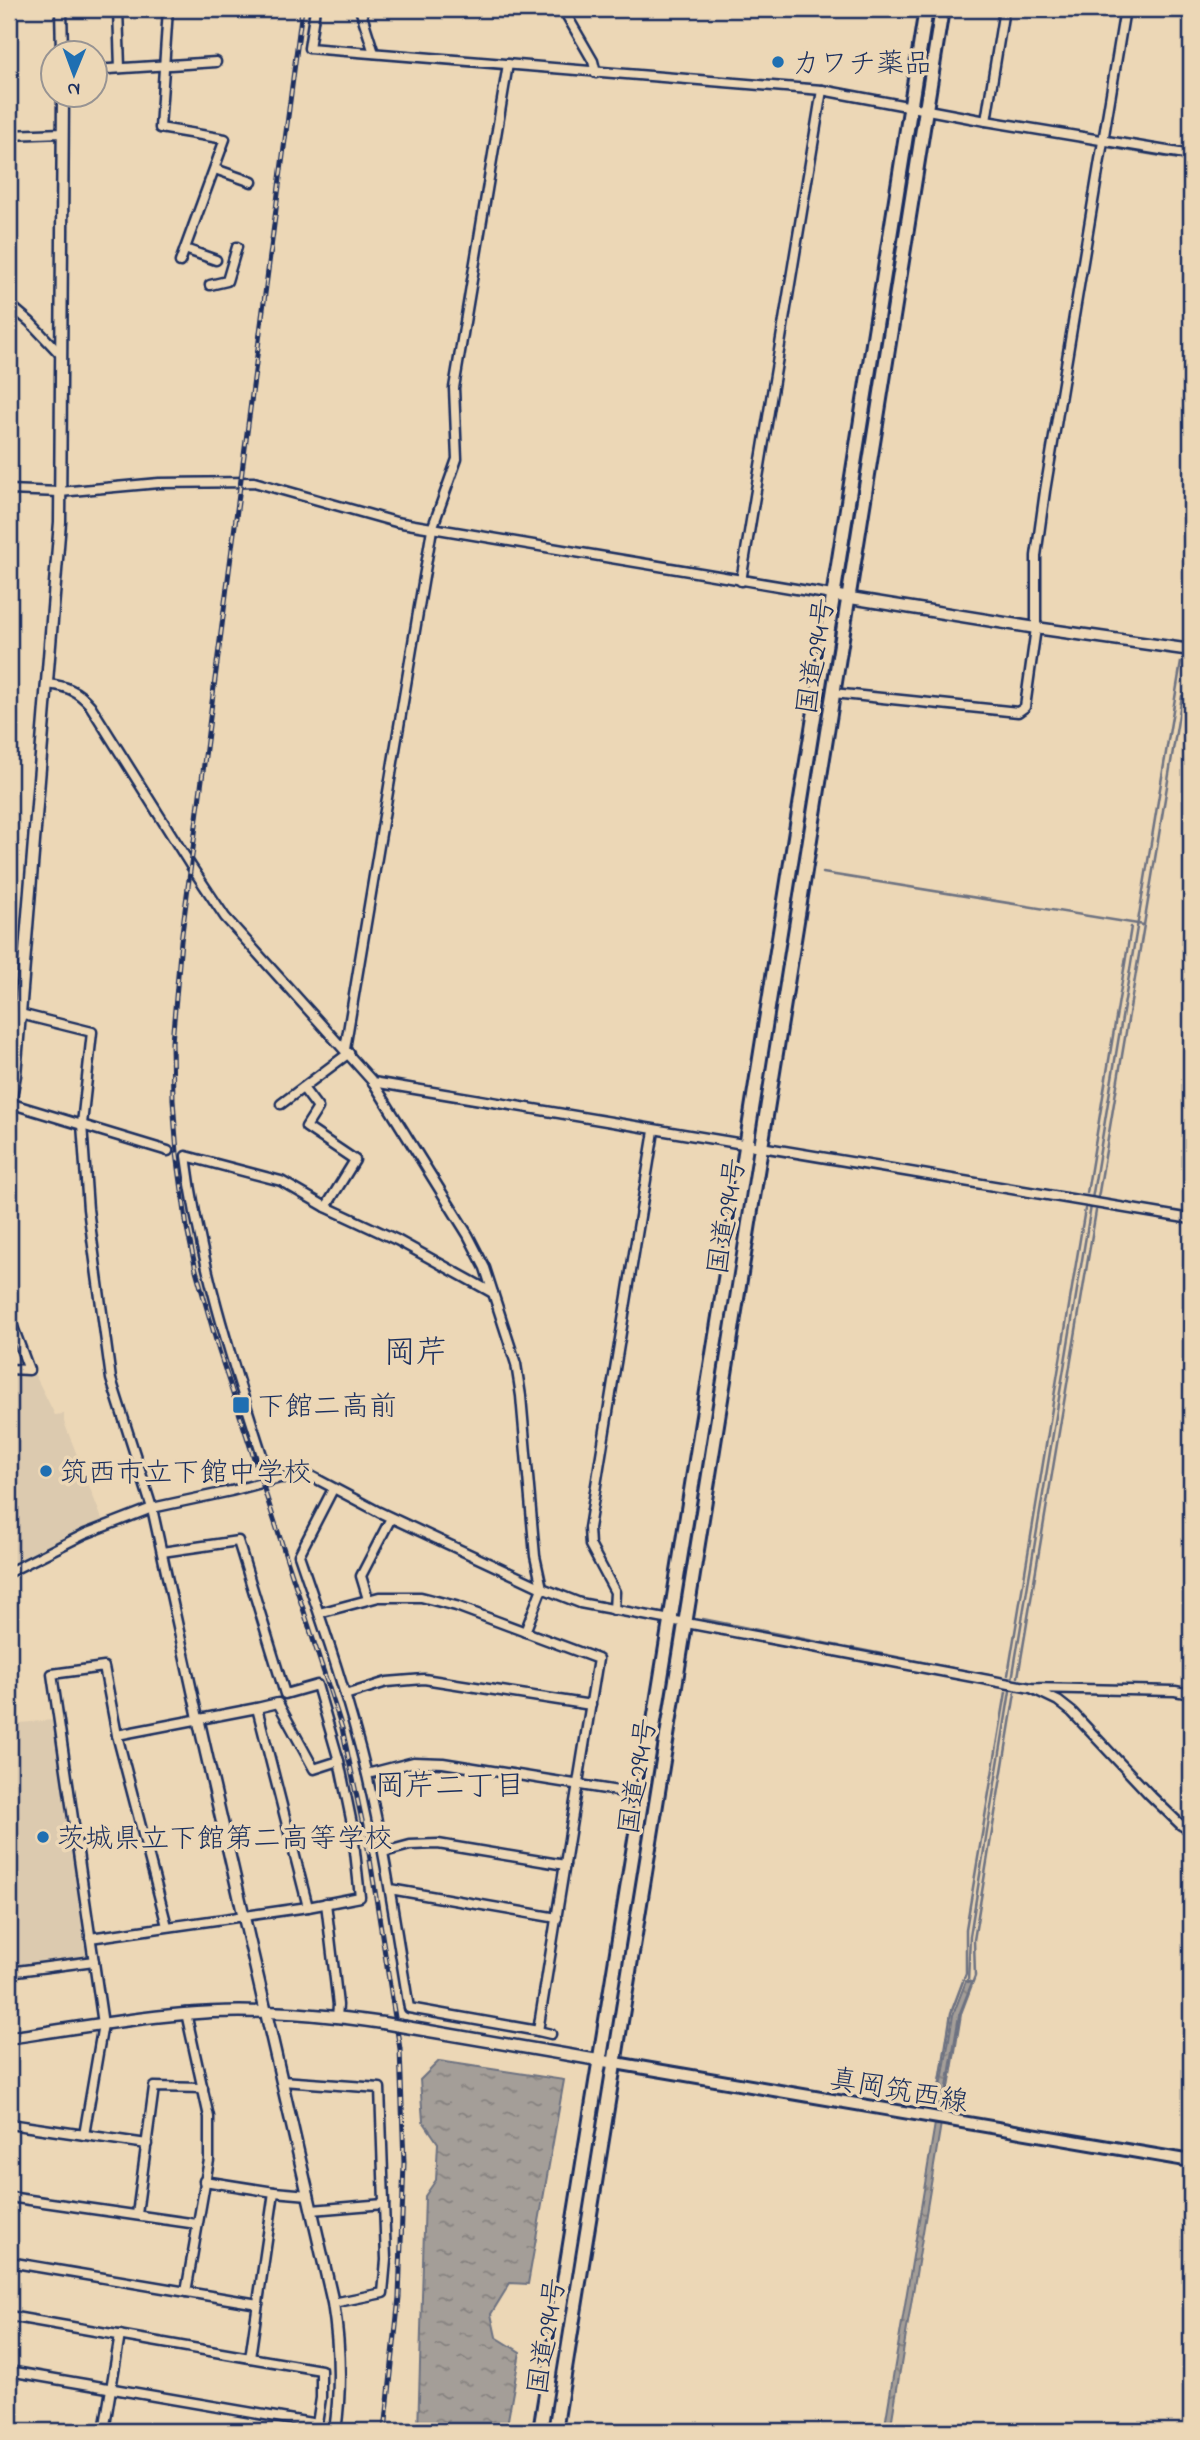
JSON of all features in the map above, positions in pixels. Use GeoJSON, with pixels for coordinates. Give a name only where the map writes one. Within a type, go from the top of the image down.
{"type":"FeatureCollection","features":[{"type":"Feature","properties":{"kind":"highway","name":"国道294号"},"geometry":{"type":"LineString","coordinates":[[540,2431],[926,9]]}},
{"type":"Feature","properties":{"kind":"highway","name":"国道294号"},"geometry":{"type":"LineString","coordinates":[[555,2431],[942,9]]}},
{"type":"Feature","properties":{"kind":"main road","name":"真岡筑西線"},"geometry":{"type":"LineString","coordinates":[[598,2060],[1191,2161]]}},
{"type":"Feature","properties":{"kind":"street"},"geometry":{"type":"LineString","coordinates":[[61,9],[62,38]]}},
{"type":"Feature","properties":{"kind":"street"},"geometry":{"type":"LineString","coordinates":[[118,9],[120,68]]}},
{"type":"Feature","properties":{"kind":"street"},"geometry":{"type":"LineString","coordinates":[[168,9],[160,128],[225,139],[180,262]]}},
{"type":"Feature","properties":{"kind":"street"},"geometry":{"type":"LineString","coordinates":[[315,9],[309,48],[821,90],[1191,155]]}},
{"type":"Feature","properties":{"kind":"street"},"geometry":{"type":"LineString","coordinates":[[360,9],[374,53]]}},
{"type":"Feature","properties":{"kind":"street"},"geometry":{"type":"LineString","coordinates":[[563,9],[593,61],[596,73]]}},
{"type":"Feature","properties":{"kind":"street"},"geometry":{"type":"LineString","coordinates":[[986,121],[1004,9]]}},
{"type":"Feature","properties":{"kind":"street"},"geometry":{"type":"LineString","coordinates":[[833,693],[1018,712],[1025,707],[1036,628],[1036,556],[1125,9]]}},
{"type":"Feature","properties":{"kind":"street"},"geometry":{"type":"LineString","coordinates":[[108,69],[216,62]]}},
{"type":"Feature","properties":{"kind":"street"},"geometry":{"type":"LineString","coordinates":[[281,1104],[347,1051],[432,528],[457,459],[454,388],[508,64]]}},
{"type":"Feature","properties":{"kind":"street"},"geometry":{"type":"LineString","coordinates":[[741,580],[821,90]]}},
{"type":"Feature","properties":{"kind":"street"},"geometry":{"type":"LineString","coordinates":[[63,108],[60,522],[15,1075],[9,1104],[168,1151]]}},
{"type":"Feature","properties":{"kind":"street"},"geometry":{"type":"LineString","coordinates":[[9,135],[63,133]]}},
{"type":"Feature","properties":{"kind":"street"},"geometry":{"type":"LineString","coordinates":[[215,169],[252,182]]}},
{"type":"Feature","properties":{"kind":"street"},"geometry":{"type":"LineString","coordinates":[[210,285],[227,281],[237,247]]}},
{"type":"Feature","properties":{"kind":"street"},"geometry":{"type":"LineString","coordinates":[[185,249],[216,260]]}},
{"type":"Feature","properties":{"kind":"street"},"geometry":{"type":"LineString","coordinates":[[9,304],[61,355]]}},
{"type":"Feature","properties":{"kind":"street"},"geometry":{"type":"LineString","coordinates":[[9,490],[60,492],[159,482],[254,482],[383,519],[432,528],[848,598],[1191,650]]}},
{"type":"Feature","properties":{"kind":"street"},"geometry":{"type":"LineString","coordinates":[[47,684],[67,687],[79,693],[90,705],[225,917],[373,1082],[468,1235],[485,1268],[516,1364],[535,1556],[542,1588],[525,1632]]}},
{"type":"Feature","properties":{"kind":"street"},"geometry":{"type":"LineString","coordinates":[[20,1014],[92,1032],[82,1124],[88,1209],[111,1378],[152,1508],[333,2303],[339,2353],[335,2431]]}},
{"type":"Feature","properties":{"kind":"street"},"geometry":{"type":"LineString","coordinates":[[373,1082],[1191,1219]]}},
{"type":"Feature","properties":{"kind":"street"},"geometry":{"type":"LineString","coordinates":[[303,1088],[318,1108],[306,1127],[355,1160],[326,1207]]}},
{"type":"Feature","properties":{"kind":"street"},"geometry":{"type":"LineString","coordinates":[[614,1610],[615,1592],[590,1545],[589,1528],[654,1131]]}},
{"type":"Feature","properties":{"kind":"street"},"geometry":{"type":"LineString","coordinates":[[270,1480],[229,1354],[192,1207],[186,1156],[282,1181],[326,1207],[397,1240],[493,1293]]}},
{"type":"Feature","properties":{"kind":"street"},"geometry":{"type":"LineString","coordinates":[[9,1316],[29,1370],[9,1369]]}},
{"type":"Feature","properties":{"kind":"street"},"geometry":{"type":"LineString","coordinates":[[9,1572],[85,1534],[152,1508],[231,1492],[270,1480],[312,1476],[391,1518],[580,1603],[1031,1688],[1175,1691],[1191,1694]]}},
{"type":"Feature","properties":{"kind":"street"},"geometry":{"type":"LineString","coordinates":[[333,1489],[299,1555],[345,1695],[367,1774],[384,1852],[409,2008],[551,2034]]}},
{"type":"Feature","properties":{"kind":"street"},"geometry":{"type":"LineString","coordinates":[[368,1599],[361,1576],[391,1518]]}},
{"type":"Feature","properties":{"kind":"street"},"geometry":{"type":"LineString","coordinates":[[162,1552],[238,1541],[285,1694]]}},
{"type":"Feature","properties":{"kind":"street"},"geometry":{"type":"LineString","coordinates":[[319,1613],[368,1599],[396,1597],[440,1601],[598,1659],[538,2031]]}},
{"type":"Feature","properties":{"kind":"street"},"geometry":{"type":"LineString","coordinates":[[84,2134],[103,2024],[51,1674],[104,1667],[117,1735],[167,1926]]}},
{"type":"Feature","properties":{"kind":"street"},"geometry":{"type":"LineString","coordinates":[[345,1695],[387,1682],[424,1679],[591,1705]]}},
{"type":"Feature","properties":{"kind":"street"},"geometry":{"type":"LineString","coordinates":[[90,1938],[360,1897],[352,1824],[339,1761],[317,1685],[285,1694],[278,1703],[117,1735]]}},
{"type":"Feature","properties":{"kind":"street"},"geometry":{"type":"LineString","coordinates":[[1031,1688],[1058,1701],[1072,1712],[1150,1795],[1191,1831]]}},
{"type":"Feature","properties":{"kind":"street"},"geometry":{"type":"LineString","coordinates":[[278,1703],[314,1769],[339,1761]]}},
{"type":"Feature","properties":{"kind":"street"},"geometry":{"type":"LineString","coordinates":[[257,1708],[308,1907]]}},
{"type":"Feature","properties":{"kind":"street"},"geometry":{"type":"LineString","coordinates":[[367,1774],[395,1765],[429,1762],[643,1795]]}},
{"type":"Feature","properties":{"kind":"street"},"geometry":{"type":"LineString","coordinates":[[384,1852],[410,1846],[438,1844],[565,1865]]}},
{"type":"Feature","properties":{"kind":"street"},"geometry":{"type":"LineString","coordinates":[[390,1889],[557,1918]]}},
{"type":"Feature","properties":{"kind":"street"},"geometry":{"type":"LineString","coordinates":[[326,1903],[338,2004],[337,2017]]}},
{"type":"Feature","properties":{"kind":"street"},"geometry":{"type":"LineString","coordinates":[[9,1972],[94,1961]]}},
{"type":"Feature","properties":{"kind":"street"},"geometry":{"type":"LineString","coordinates":[[9,2038],[186,2013],[265,2013],[383,2023],[598,2060]]}},
{"type":"Feature","properties":{"kind":"street"},"geometry":{"type":"LineString","coordinates":[[186,2013],[209,2117],[209,2160],[186,2292]]}},
{"type":"Feature","properties":{"kind":"street"},"geometry":{"type":"LineString","coordinates":[[282,2081],[380,2088],[386,2260],[383,2293],[333,2303]]}},
{"type":"Feature","properties":{"kind":"street"},"geometry":{"type":"LineString","coordinates":[[137,2214],[155,2087],[203,2088]]}},
{"type":"Feature","properties":{"kind":"street"},"geometry":{"type":"LineString","coordinates":[[9,2124],[147,2144]]}},
{"type":"Feature","properties":{"kind":"street"},"geometry":{"type":"LineString","coordinates":[[204,2181],[274,2192],[309,2194]]}},
{"type":"Feature","properties":{"kind":"street"},"geometry":{"type":"LineString","coordinates":[[250,2358],[274,2192]]}},
{"type":"Feature","properties":{"kind":"street"},"geometry":{"type":"LineString","coordinates":[[9,2197],[197,2224]]}},
{"type":"Feature","properties":{"kind":"street"},"geometry":{"type":"LineString","coordinates":[[312,2210],[384,2204]]}},
{"type":"Feature","properties":{"kind":"street"},"geometry":{"type":"LineString","coordinates":[[9,2262],[258,2304]]}},
{"type":"Feature","properties":{"kind":"street"},"geometry":{"type":"LineString","coordinates":[[9,2316],[321,2370],[321,2398],[317,2424],[9,2371]]}},
{"type":"Feature","properties":{"kind":"street"},"geometry":{"type":"LineString","coordinates":[[104,2431],[120,2335]]}},
{"type":"Feature","properties":{"kind":"shaded area","name":"筑西市立下館中学校"},"geometry":{"type":"Polygon","coordinates":[[[9,1374],[35,1375],[55,1415],[64,1414],[64,1422],[102,1519],[106,1521],[9,1568],[9,1374]]]}},
{"type":"Feature","properties":{"kind":"shaded area","name":"茨城県立下館第二高等学校"},"geometry":{"type":"Polygon","coordinates":[[[64,1719],[88,1950],[85,1957],[9,1966],[9,1724],[64,1719]]]}},
{"type":"Feature","properties":{"kind":"water"},"geometry":{"type":"Polygon","coordinates":[[[966,1981],[972,1982],[959,2015],[890,2431],[884,2431],[953,2015],[966,1981]]]}},
{"type":"Feature","properties":{"kind":"water"},"geometry":{"type":"Polygon","coordinates":[[[439,2061],[564,2080],[528,2284],[510,2283],[491,2314],[496,2337],[520,2352],[506,2431],[418,2431],[425,2196],[436,2180],[438,2143],[423,2121],[420,2080],[439,2061]]]}},
{"type":"Feature","properties":{"kind":"waterway"},"geometry":{"type":"LineString","coordinates":[[1107,147],[1191,161]]}},
{"type":"Feature","properties":{"kind":"waterway"},"geometry":{"type":"LineString","coordinates":[[1187,632],[1191,603]]}},
{"type":"Feature","properties":{"kind":"waterway"},"geometry":{"type":"LineString","coordinates":[[1092,1199],[1181,662]]}},
{"type":"Feature","properties":{"kind":"waterway"},"geometry":{"type":"LineString","coordinates":[[823,873],[1144,925],[1182,696],[1191,698]]}},
{"type":"Feature","properties":{"kind":"waterway"},"geometry":{"type":"LineString","coordinates":[[1098,1198],[1144,925]]}},
{"type":"Feature","properties":{"kind":"waterway"},"geometry":{"type":"LineString","coordinates":[[1087,1193],[1131,927]]}},
{"type":"Feature","properties":{"kind":"waterway"},"geometry":{"type":"LineString","coordinates":[[852,1648],[1012,1680],[1091,1206]]}},
{"type":"Feature","properties":{"kind":"waterway"},"geometry":{"type":"LineString","coordinates":[[1008,1675],[1085,1209]]}},
{"type":"Feature","properties":{"kind":"waterway"},"geometry":{"type":"LineString","coordinates":[[1018,1677],[1096,1211]]}},
{"type":"Feature","properties":{"kind":"waterway"},"geometry":{"type":"LineString","coordinates":[[703,1619],[839,1646]]}},
{"type":"Feature","properties":{"kind":"waterway"},"geometry":{"type":"LineString","coordinates":[[968,1982],[970,1936],[1010,1691]]}},
{"type":"Feature","properties":{"kind":"waterway"},"geometry":{"type":"LineString","coordinates":[[937,2101],[951,2013],[966,1973],[966,1929],[1006,1692]]}},
{"type":"Feature","properties":{"kind":"waterway"},"geometry":{"type":"LineString","coordinates":[[946,2105],[961,2013],[975,1976],[974,1940],[1015,1693]]}},
{"type":"Feature","properties":{"kind":"railway"},"geometry":{"type":"LineString","coordinates":[[302,9],[181,941],[172,1042],[173,1100],[187,1228],[196,1270],[219,1351],[342,1728],[369,1853],[400,2049],[404,2163],[399,2297],[385,2431]]}},
{"type":"Feature","properties":{"kind":"place","name":"カワチ薬品"},"geometry":{"type":"Point","coordinates":[778,62]}},
{"type":"Feature","properties":{"kind":"place","name":"下館二高前"},"geometry":{"type":"Point","coordinates":[241,1405]}},
{"type":"Feature","properties":{"kind":"place","name":"筑西市立下館中学校"},"geometry":{"type":"Point","coordinates":[46,1471]}},
{"type":"Feature","properties":{"kind":"place","name":"茨城県立下館第二高等学校"},"geometry":{"type":"Point","coordinates":[43,1837]}},
{"type":"Feature","properties":{"kind":"district","name":"岡芹"},"geometry":{"type":"Point","coordinates":[416,1351]}},
{"type":"Feature","properties":{"kind":"district","name":"岡芹二丁目"},"geometry":{"type":"Point","coordinates":[450,1785]}}]}
